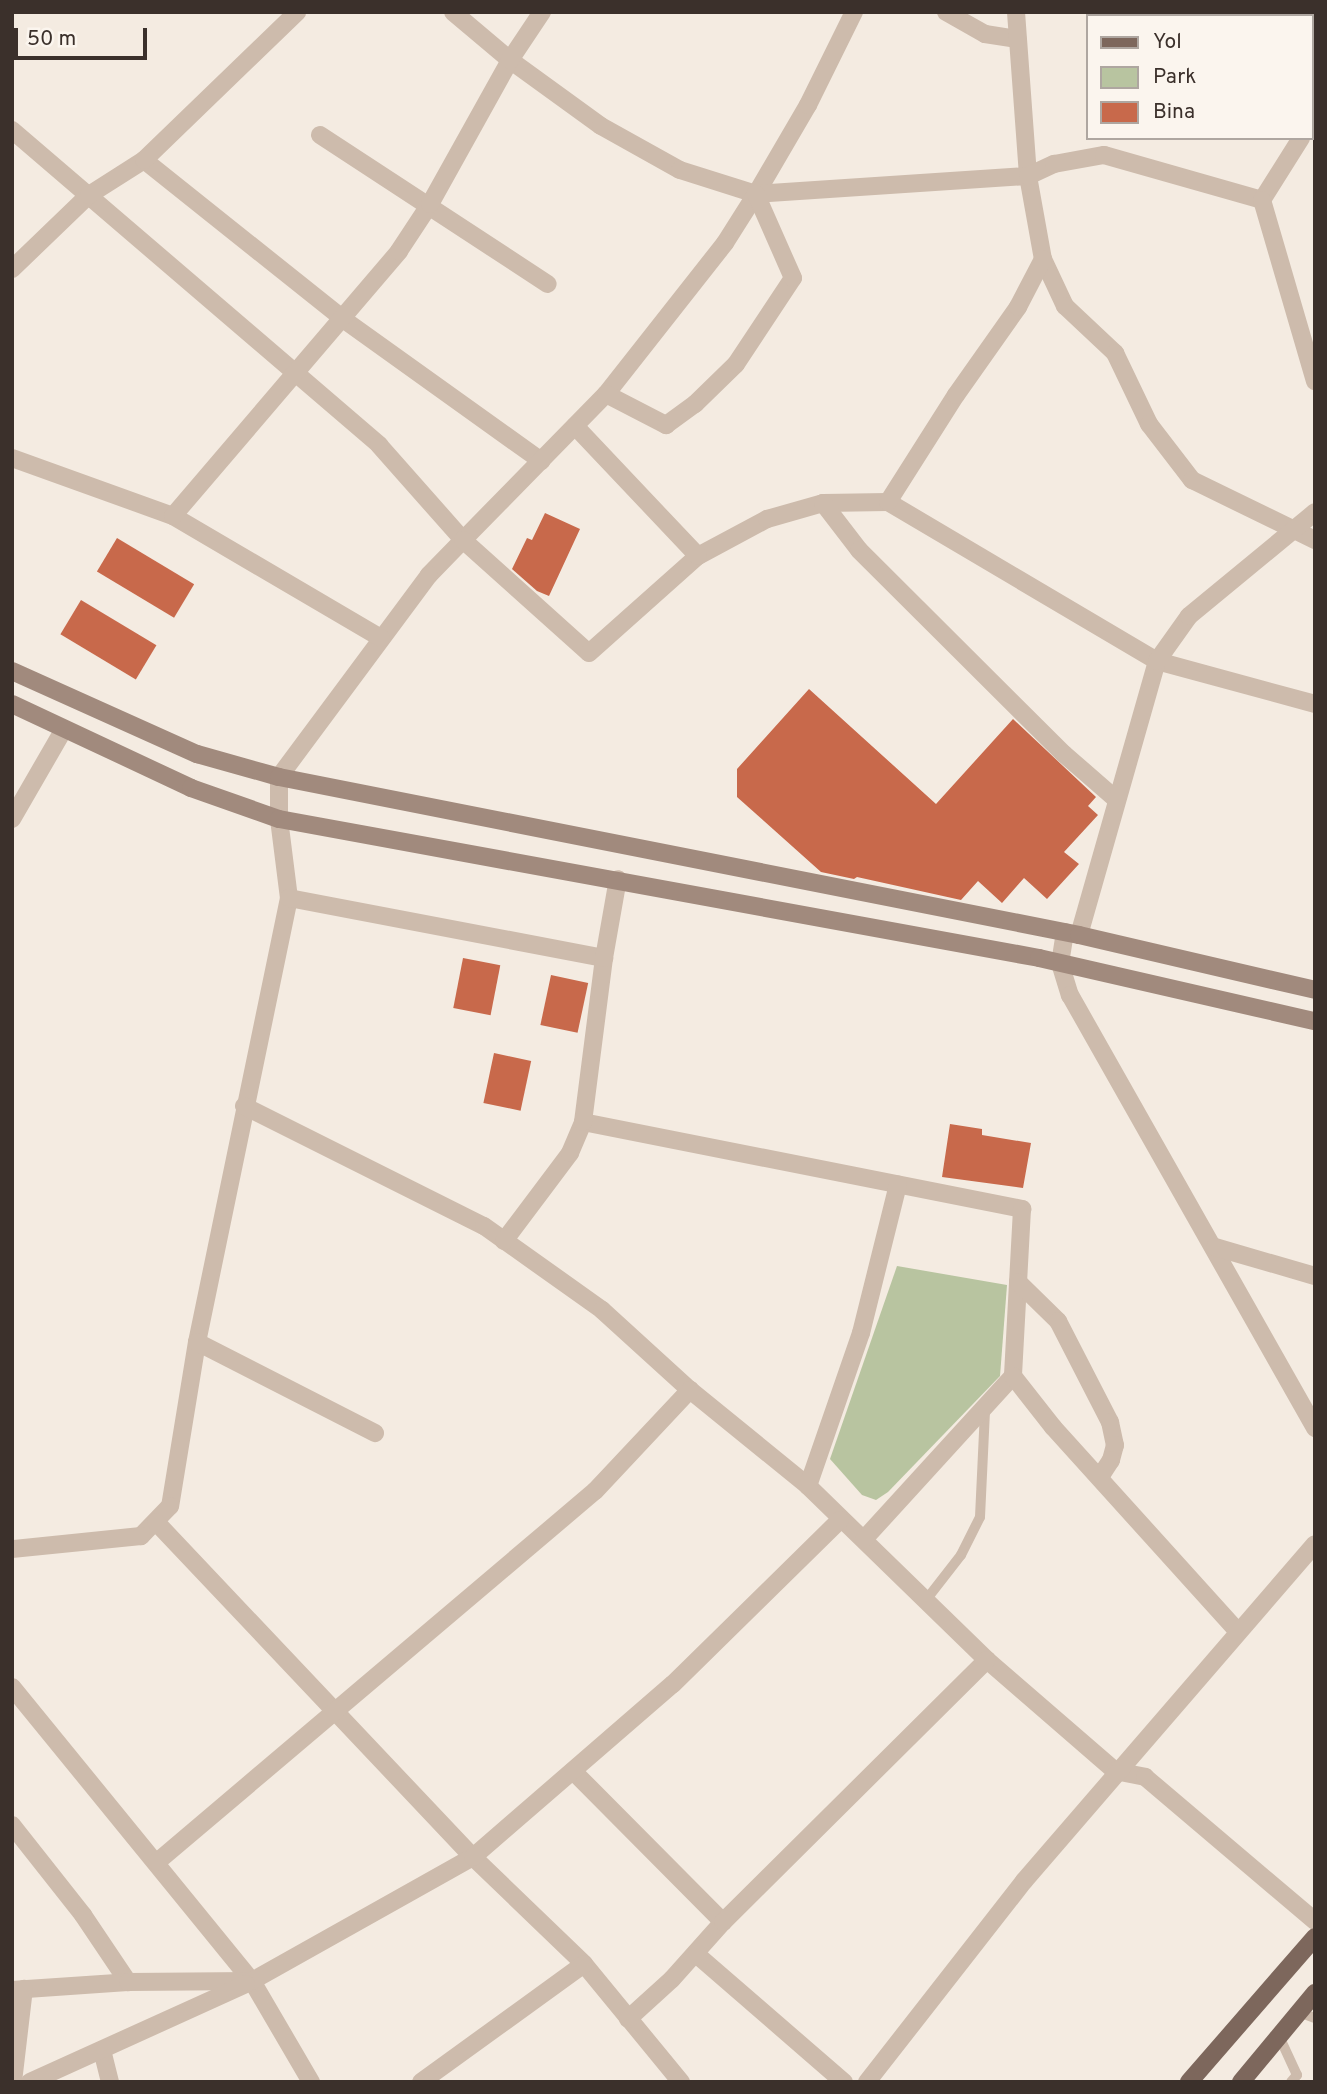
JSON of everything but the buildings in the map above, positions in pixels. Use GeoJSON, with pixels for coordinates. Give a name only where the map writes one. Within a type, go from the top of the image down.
{"type":"FeatureCollection","features":[{"type":"Feature","properties":{"kind":"main road"},"geometry":{"type":"LineString","coordinates":[[12,671],[197,754],[279,777],[1072,934],[1315,990]]}},
{"type":"Feature","properties":{"kind":"main road"},"geometry":{"type":"LineString","coordinates":[[12,704],[191,788],[279,819],[618,879],[1060,963],[1315,1021]]}},
{"type":"Feature","properties":{"kind":"main road"},"geometry":{"type":"LineString","coordinates":[[1189,2082],[1315,1937]]}},
{"type":"Feature","properties":{"kind":"main road"},"geometry":{"type":"LineString","coordinates":[[1241,2082],[1279,2036],[1307,2015],[1315,1993]]}},
{"type":"Feature","properties":{"kind":"street"},"geometry":{"type":"LineString","coordinates":[[12,270],[89,195],[144,160],[297,12]]}},
{"type":"Feature","properties":{"kind":"street"},"geometry":{"type":"LineString","coordinates":[[453,12],[510,60],[601,126],[680,170],[756,194],[1028,176],[1054,164],[1104,156],[1262,200]]}},
{"type":"Feature","properties":{"kind":"street"},"geometry":{"type":"LineString","coordinates":[[173,516],[399,251],[430,204],[510,60],[542,12]]}},
{"type":"Feature","properties":{"kind":"street"},"geometry":{"type":"LineString","coordinates":[[12,1549],[141,1536],[170,1506],[197,1342],[289,898],[279,819],[279,777],[429,575],[606,394],[725,243],[808,105],[854,12]]}},
{"type":"Feature","properties":{"kind":"street"},"geometry":{"type":"LineString","coordinates":[[946,12],[985,34],[1018,39]]}},
{"type":"Feature","properties":{"kind":"street"},"geometry":{"type":"LineString","coordinates":[[1016,12],[1028,176],[1044,259],[1065,306],[1115,353],[1149,424],[1192,480],[1315,540]]}},
{"type":"Feature","properties":{"kind":"street"},"geometry":{"type":"LineString","coordinates":[[12,130],[379,444],[463,540],[589,653],[698,556],[767,519],[823,503],[888,502],[1157,661],[1315,704]]}},
{"type":"Feature","properties":{"kind":"street"},"geometry":{"type":"LineString","coordinates":[[320,135],[430,204],[548,284]]}},
{"type":"Feature","properties":{"kind":"street"},"geometry":{"type":"LineString","coordinates":[[1300,140],[1262,200],[1315,381]]}},
{"type":"Feature","properties":{"kind":"street"},"geometry":{"type":"LineString","coordinates":[[144,160],[343,319],[541,461]]}},
{"type":"Feature","properties":{"kind":"street"},"geometry":{"type":"LineString","coordinates":[[606,394],[666,425],[695,404],[736,364],[793,278],[756,194]]}},
{"type":"Feature","properties":{"kind":"street"},"geometry":{"type":"LineString","coordinates":[[888,502],[956,395],[1018,307],[1044,259]]}},
{"type":"Feature","properties":{"kind":"street"},"geometry":{"type":"LineString","coordinates":[[575,426],[698,556]]}},
{"type":"Feature","properties":{"kind":"street"},"geometry":{"type":"LineString","coordinates":[[12,458],[173,516],[381,638]]}},
{"type":"Feature","properties":{"kind":"street"},"geometry":{"type":"LineString","coordinates":[[823,503],[859,550],[1064,754],[1117,800]]}},
{"type":"Feature","properties":{"kind":"street"},"geometry":{"type":"LineString","coordinates":[[1315,512],[1189,617],[1157,661],[1117,800],[1060,963],[1070,995],[1315,1427]]}},
{"type":"Feature","properties":{"kind":"street"},"geometry":{"type":"LineString","coordinates":[[12,818],[64,729]]}},
{"type":"Feature","properties":{"kind":"street"},"geometry":{"type":"LineString","coordinates":[[504,1241],[570,1153],[583,1122],[604,958],[618,879]]}},
{"type":"Feature","properties":{"kind":"street"},"geometry":{"type":"LineString","coordinates":[[289,898],[604,958]]}},
{"type":"Feature","properties":{"kind":"street"},"geometry":{"type":"LineString","coordinates":[[244,1106],[484,1226],[602,1310],[690,1390],[808,1486],[987,1660],[1115,1771],[1145,1777],[1315,1921]]}},
{"type":"Feature","properties":{"kind":"street"},"geometry":{"type":"LineString","coordinates":[[583,1122],[1022,1209],[1013,1376],[864,1539]]}},
{"type":"Feature","properties":{"kind":"street"},"geometry":{"type":"LineString","coordinates":[[808,1486],[861,1333],[898,1185]]}},
{"type":"Feature","properties":{"kind":"street"},"geometry":{"type":"LineString","coordinates":[[1215,1247],[1315,1276]]}},
{"type":"Feature","properties":{"kind":"street"},"geometry":{"type":"LineString","coordinates":[[1018,1282],[1058,1321],[1110,1422],[1115,1445],[1111,1460],[1100,1477]]}},
{"type":"Feature","properties":{"kind":"street"},"geometry":{"type":"LineString","coordinates":[[197,1342],[374,1433]]}},
{"type":"Feature","properties":{"kind":"street"},"geometry":{"type":"LineString","coordinates":[[1013,1376],[1053,1427],[1238,1632]]}},
{"type":"Feature","properties":{"kind":"street"},"geometry":{"type":"LineString","coordinates":[[157,1862],[595,1491],[690,1390]]}},
{"type":"Feature","properties":{"kind":"street"},"geometry":{"type":"LineString","coordinates":[[30,2082],[253,1981],[473,1857],[673,1684],[841,1520]]}},
{"type":"Feature","properties":{"kind":"street"},"geometry":{"type":"LineString","coordinates":[[156,1522],[473,1857],[584,1964],[681,2082]]}},
{"type":"Feature","properties":{"kind":"street"},"geometry":{"type":"LineString","coordinates":[[867,2082],[1024,1881],[1115,1771],[1315,1544]]}},
{"type":"Feature","properties":{"kind":"street"},"geometry":{"type":"LineString","coordinates":[[628,2019],[696,1954],[723,1922],[987,1660]]}},
{"type":"Feature","properties":{"kind":"street"},"geometry":{"type":"LineString","coordinates":[[12,1687],[253,1981],[311,2082]]}},
{"type":"Feature","properties":{"kind":"street"},"geometry":{"type":"LineString","coordinates":[[573,1771],[723,1922]]}},
{"type":"Feature","properties":{"kind":"street"},"geometry":{"type":"LineString","coordinates":[[12,1825],[83,1915],[128,1982]]}},
{"type":"Feature","properties":{"kind":"street"},"geometry":{"type":"LineString","coordinates":[[696,1954],[844,2082]]}},
{"type":"Feature","properties":{"kind":"street"},"geometry":{"type":"LineString","coordinates":[[421,2082],[584,1964]]}},
{"type":"Feature","properties":{"kind":"street"},"geometry":{"type":"LineString","coordinates":[[13,2082],[18,1989],[128,1982],[253,1981]]}},
{"type":"Feature","properties":{"kind":"street"},"geometry":{"type":"LineString","coordinates":[[102,2049],[110,2082]]}},
{"type":"Feature","properties":{"kind":"lane"},"geometry":{"type":"LineString","coordinates":[[926,1600],[961,1556],[980,1517],[985,1407]]}},
{"type":"Feature","properties":{"kind":"lane"},"geometry":{"type":"LineString","coordinates":[[1279,2036],[1297,2074],[1291,2082]]}},
{"type":"Feature","properties":{"kind":"green space"},"geometry":{"type":"Polygon","coordinates":[[[897,1266],[1007,1285],[1000,1376],[888,1492],[876,1500],[862,1495],[830,1459],[897,1266]]]}}]}
